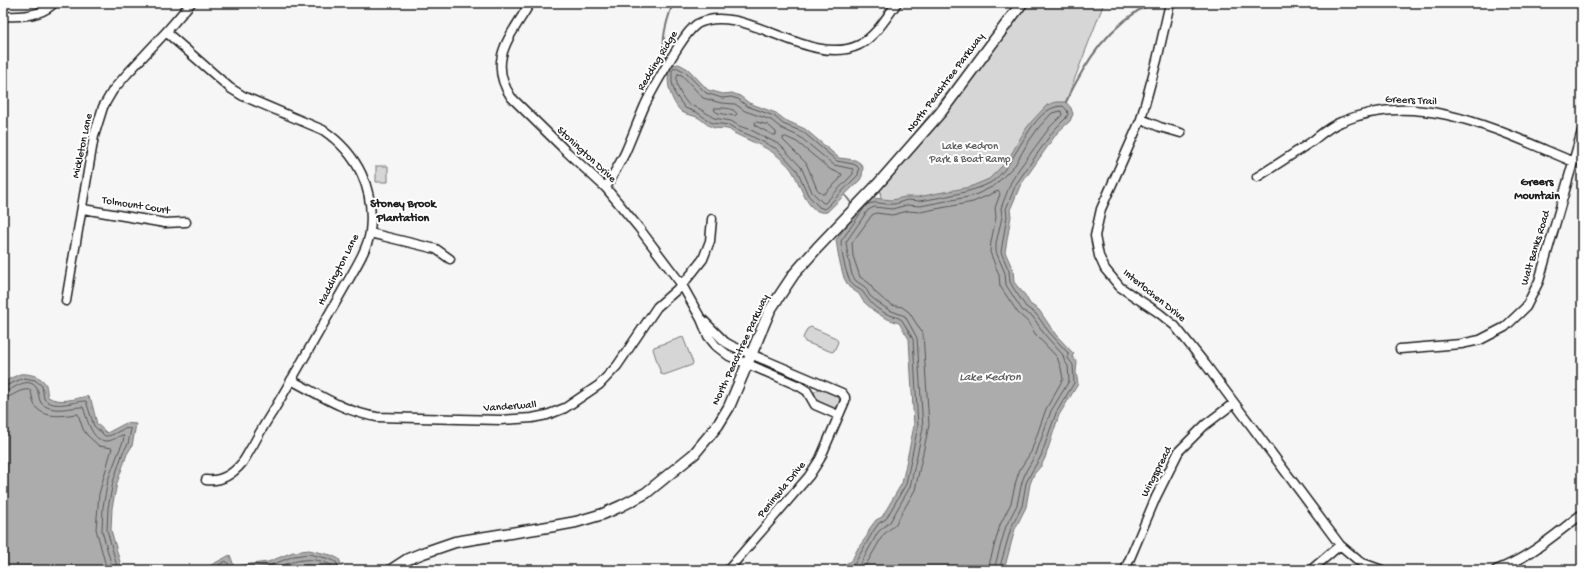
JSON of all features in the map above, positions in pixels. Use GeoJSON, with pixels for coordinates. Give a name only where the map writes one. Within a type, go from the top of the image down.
{"type":"FeatureCollection","features":[{"type":"Feature","properties":{"kind":"street"},"geometry":{"type":"LineString","coordinates":[[3,16],[34,14],[44,11],[54,3]]}},
{"type":"Feature","properties":{"kind":"street","name":"Mickleton Lane"},"geometry":{"type":"LineString","coordinates":[[66,301],[83,209],[94,136],[103,107],[113,90],[191,3]]}},
{"type":"Feature","properties":{"kind":"street","name":"Stonington Drive"},"geometry":{"type":"LineString","coordinates":[[530,3],[504,46],[501,55],[501,70],[505,87],[511,97],[551,138],[606,188],[639,228],[682,285],[701,319],[708,336],[716,346],[729,356],[748,364]]}},
{"type":"Feature","properties":{"kind":"street","name":"Redding Ridge"},"geometry":{"type":"LineString","coordinates":[[606,188],[625,153],[644,106],[687,34],[696,25],[709,18],[728,16],[736,17],[826,49],[846,49],[869,38],[879,28],[898,3]]}},
{"type":"Feature","properties":{"kind":"street","name":"North Peachtree Parkway"},"geometry":{"type":"LineString","coordinates":[[391,570],[408,559],[455,542],[576,522],[603,514],[638,498],[694,454],[706,440],[729,407],[770,310],[794,274],[878,184],[941,112],[1022,3]]}},
{"type":"Feature","properties":{"kind":"street","name":"Interlochen Drive"},"geometry":{"type":"LineString","coordinates":[[1170,3],[1158,60],[1141,119],[1102,209],[1095,236],[1099,256],[1105,269],[1120,287],[1160,312],[1175,326],[1340,545],[1360,562],[1382,570]]}},
{"type":"Feature","properties":{"kind":"street","name":"Haddington Lane"},"geometry":{"type":"LineString","coordinates":[[166,32],[230,88],[249,99],[323,130],[340,143],[351,154],[362,172],[366,185],[370,210],[370,233],[367,245],[291,380],[242,462],[229,476],[221,479],[206,480]]}},
{"type":"Feature","properties":{"kind":"street","name":"Greers Trail"},"geometry":{"type":"LineString","coordinates":[[1257,177],[1292,155],[1334,125],[1357,115],[1392,109],[1422,110],[1449,114],[1486,126],[1574,162]]}},
{"type":"Feature","properties":{"kind":"street"},"geometry":{"type":"LineString","coordinates":[[1141,119],[1181,133]]}},
{"type":"Feature","properties":{"kind":"street","name":"Walt Banks Road"},"geometry":{"type":"LineString","coordinates":[[1400,349],[1461,344],[1480,340],[1497,332],[1519,314],[1531,299],[1539,281],[1582,131]]}},
{"type":"Feature","properties":{"kind":"street","name":"Tolmount Court"},"geometry":{"type":"LineString","coordinates":[[83,209],[165,223],[186,222]]}},
{"type":"Feature","properties":{"kind":"street","name":"Vanderwall"},"geometry":{"type":"LineString","coordinates":[[291,380],[338,406],[360,414],[377,417],[501,420],[532,418],[547,415],[565,408],[599,385],[617,366],[657,307],[682,285],[703,259],[710,241],[712,219]]}},
{"type":"Feature","properties":{"kind":"street"},"geometry":{"type":"LineString","coordinates":[[370,233],[436,249],[450,259]]}},
{"type":"Feature","properties":{"kind":"street","name":"Stonington Drive"},"geometry":{"type":"LineString","coordinates":[[701,319],[709,325],[725,342],[752,354]]}},
{"type":"Feature","properties":{"kind":"street","name":"Peninsula Drive"},"geometry":{"type":"LineString","coordinates":[[728,570],[809,476],[820,459],[845,401],[845,397],[842,393],[752,354]]}},
{"type":"Feature","properties":{"kind":"street"},"geometry":{"type":"LineString","coordinates":[[748,364],[804,389],[807,391],[815,405],[838,415]]}},
{"type":"Feature","properties":{"kind":"street"},"geometry":{"type":"LineString","coordinates":[[804,389],[809,379]]}},
{"type":"Feature","properties":{"kind":"street","name":"Wingspread"},"geometry":{"type":"LineString","coordinates":[[1125,570],[1156,498],[1179,451],[1205,425],[1234,403]]}},
{"type":"Feature","properties":{"kind":"street"},"geometry":{"type":"LineString","coordinates":[[1496,570],[1531,553],[1582,514]]}},
{"type":"Feature","properties":{"kind":"street"},"geometry":{"type":"LineString","coordinates":[[1311,570],[1340,545]]}},
{"type":"Feature","properties":{"kind":"green space","name":"Lake Kedron Park & Boat Ramp"},"geometry":{"type":"Polygon","coordinates":[[[1020,3],[1104,3],[1061,114],[1011,195],[882,210],[879,177],[1020,3]]]}},
{"type":"Feature","properties":{"kind":"green space"},"geometry":{"type":"Polygon","coordinates":[[[376,166],[388,166],[388,182],[376,182],[376,166]]]}},
{"type":"Feature","properties":{"kind":"green space"},"geometry":{"type":"Polygon","coordinates":[[[811,327],[836,338],[838,342],[834,351],[832,352],[805,342],[803,338],[807,329],[811,327]]]}},
{"type":"Feature","properties":{"kind":"green space"},"geometry":{"type":"Polygon","coordinates":[[[683,337],[693,363],[692,365],[664,375],[661,374],[653,349],[654,347],[683,337]]]}},
{"type":"Feature","properties":{"kind":"green space"},"geometry":{"type":"Polygon","coordinates":[[[821,388],[838,396],[840,401],[837,407],[831,409],[818,405],[813,396],[815,391],[821,388]]]}},
{"type":"Feature","properties":{"kind":"water"},"geometry":{"type":"Polygon","coordinates":[[[679,64],[688,69],[708,90],[723,94],[732,93],[740,96],[749,103],[776,113],[785,120],[805,129],[839,158],[855,160],[860,163],[863,167],[860,180],[827,212],[820,212],[815,209],[806,199],[792,170],[777,155],[729,129],[710,126],[697,117],[682,112],[678,108],[670,90],[668,76],[672,65],[679,64]]]}},
{"type":"Feature","properties":{"kind":"water","name":"Lake Kedron"},"geometry":{"type":"Polygon","coordinates":[[[1056,102],[1066,102],[1071,108],[1073,114],[1070,121],[1057,133],[1020,186],[1010,210],[1011,216],[1005,252],[1013,270],[1014,282],[1025,295],[1030,304],[1039,310],[1056,335],[1074,354],[1072,356],[1077,363],[1076,372],[1078,384],[1059,415],[1045,458],[1041,466],[1034,474],[1030,484],[1026,507],[1015,529],[1004,570],[836,570],[852,560],[858,548],[867,536],[870,528],[876,520],[882,517],[902,483],[914,426],[909,339],[899,323],[885,318],[874,311],[863,301],[859,294],[849,287],[844,278],[836,240],[863,202],[873,198],[892,200],[905,197],[918,197],[970,187],[989,179],[1008,160],[1025,130],[1032,121],[1047,105],[1056,102]]]}},
{"type":"Feature","properties":{"kind":"water"},"geometry":{"type":"Polygon","coordinates":[[[20,374],[27,374],[41,379],[46,385],[48,397],[52,399],[62,401],[87,396],[91,400],[97,424],[107,433],[126,423],[136,424],[132,446],[127,454],[117,483],[112,508],[111,530],[122,569],[125,570],[3,570],[3,384],[9,379],[20,374]]]}},
{"type":"Feature","properties":{"kind":"water"},"geometry":{"type":"Polygon","coordinates":[[[309,550],[331,555],[339,559],[342,566],[341,570],[202,570],[230,555],[234,566],[268,562],[293,552],[309,550]]]}},
{"type":"Feature","properties":{"kind":"waterway"},"geometry":{"type":"LineString","coordinates":[[666,62],[664,54],[664,39],[666,25],[673,3]]}},
{"type":"Feature","properties":{"kind":"waterway"},"geometry":{"type":"LineString","coordinates":[[1066,102],[1082,72],[1100,45],[1123,22],[1151,3]]}},
{"type":"Feature","properties":{"kind":"waterway"},"geometry":{"type":"LineString","coordinates":[[845,195],[851,203]]}},
{"type":"Feature","properties":{"kind":"district","name":"Greers Mountain"},"geometry":{"type":"Point","coordinates":[1537,190]}},
{"type":"Feature","properties":{"kind":"district","name":"Stoney Brook Plantation"},"geometry":{"type":"Point","coordinates":[403,212]}}]}
